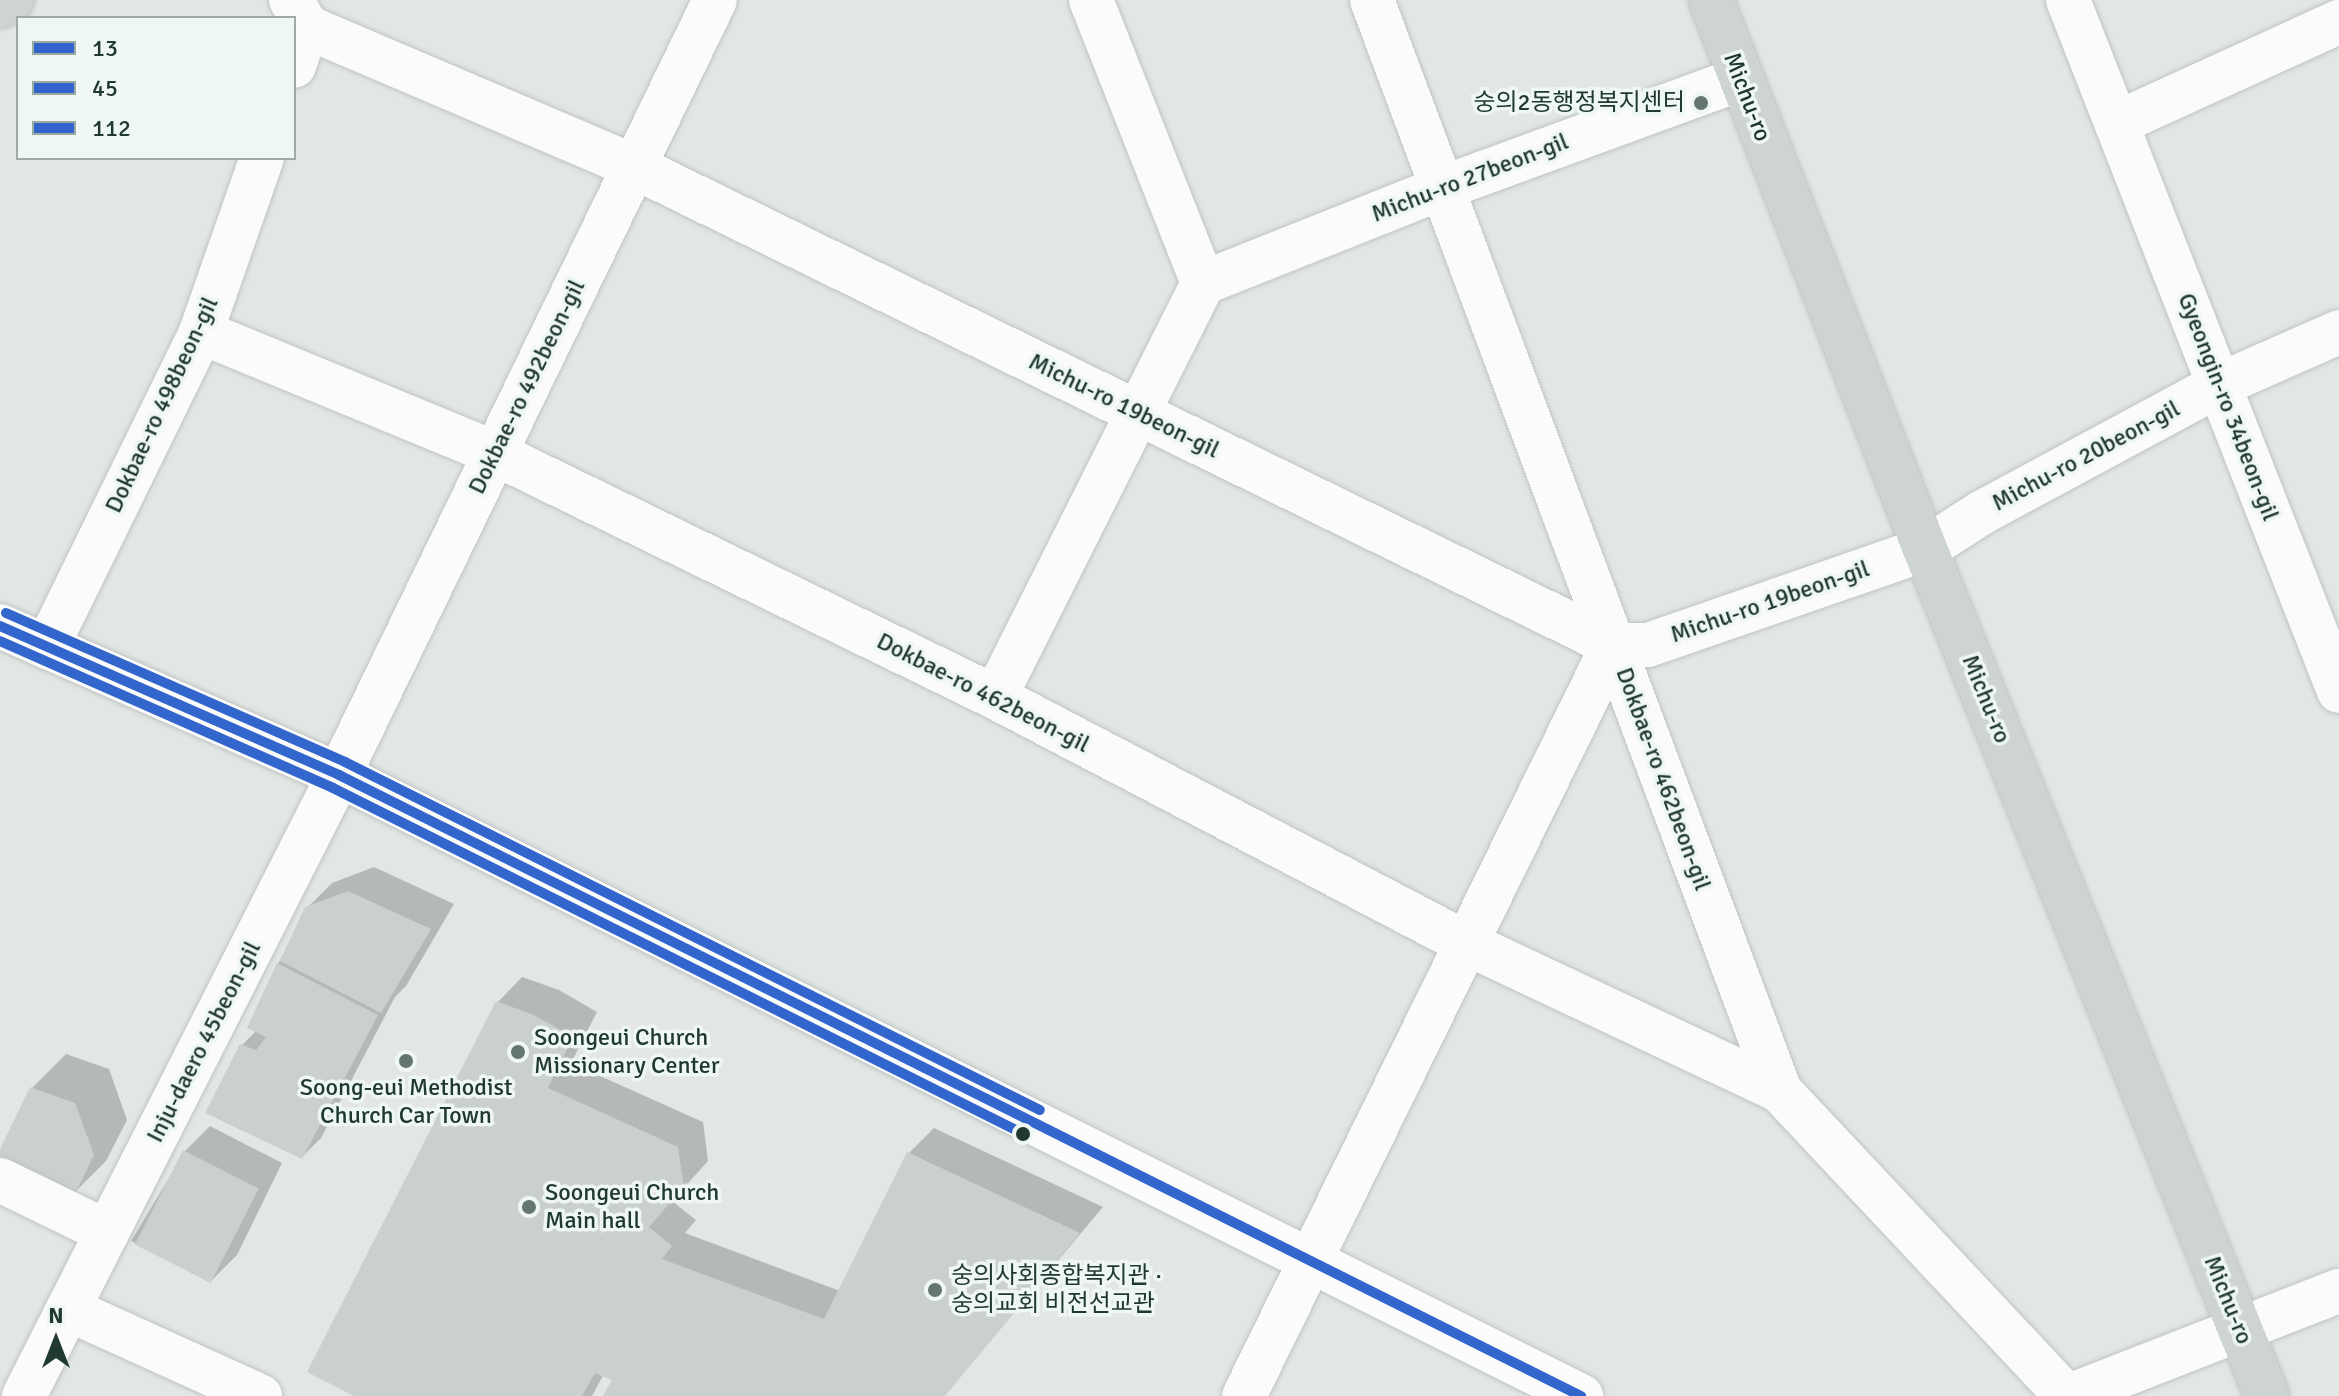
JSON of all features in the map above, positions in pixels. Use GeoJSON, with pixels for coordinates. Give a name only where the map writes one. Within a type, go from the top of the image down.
{"type":"FeatureCollection","features":[{"type":"Feature","properties":{"kind":"main road"},"geometry":{"type":"LineString","coordinates":[[0,6],[12,0]]}},
{"type":"Feature","properties":{"kind":"main road","name":"Michu-ro"},"geometry":{"type":"LineString","coordinates":[[1711,0],[1925,549],[2267,1396]]}},
{"type":"Feature","properties":{"kind":"street","name":"Dokbae-ro 492beon-gil"},"geometry":{"type":"LineString","coordinates":[[339,775],[715,0]]}},
{"type":"Feature","properties":{"kind":"street"},"geometry":{"type":"LineString","coordinates":[[995,697],[1203,283],[1091,0]]}},
{"type":"Feature","properties":{"kind":"street"},"geometry":{"type":"LineString","coordinates":[[1372,0],[1613,645]]}},
{"type":"Feature","properties":{"kind":"street","name":"Gyeongin-ro 34beon-gil"},"geometry":{"type":"LineString","coordinates":[[2068,0],[2337,678]]}},
{"type":"Feature","properties":{"kind":"street"},"geometry":{"type":"LineString","coordinates":[[2117,123],[2339,22]]}},
{"type":"Feature","properties":{"kind":"street","name":"Michu-ro 19beon-gil"},"geometry":{"type":"LineString","coordinates":[[297,31],[635,167],[1613,645],[1648,645],[1925,549]]}},
{"type":"Feature","properties":{"kind":"street","name":"Michu-ro 27beon-gil"},"geometry":{"type":"LineString","coordinates":[[1203,283],[1442,188],[1740,79]]}},
{"type":"Feature","properties":{"kind":"street","name":"Dokbae-ro 498beon-gil"},"geometry":{"type":"LineString","coordinates":[[47,647],[201,332],[261,160]]}},
{"type":"Feature","properties":{"kind":"street","name":"Dokbae-ro 462beon-gil"},"geometry":{"type":"LineString","coordinates":[[201,332],[494,453],[995,697],[1466,943],[1780,1091],[2068,1396]]}},
{"type":"Feature","properties":{"kind":"street","name":"Michu-ro 20beon-gil"},"geometry":{"type":"LineString","coordinates":[[1925,549],[1981,513],[2219,385],[2339,332]]}},
{"type":"Feature","properties":{"kind":"street"},"geometry":{"type":"LineString","coordinates":[[0,626],[339,775],[1581,1396]]}},
{"type":"Feature","properties":{"kind":"street","name":"Dokbae-ro 462beon-gil"},"geometry":{"type":"LineString","coordinates":[[1466,943],[1613,645]]}},
{"type":"Feature","properties":{"kind":"street","name":"Dokbae-ro 462beon-gil"},"geometry":{"type":"LineString","coordinates":[[1613,645],[1780,1091]]}},
{"type":"Feature","properties":{"kind":"street","name":"Inju-daero 45beon-gil"},"geometry":{"type":"LineString","coordinates":[[22,1396],[339,775]]}},
{"type":"Feature","properties":{"kind":"street"},"geometry":{"type":"LineString","coordinates":[[1244,1396],[1466,943]]}},
{"type":"Feature","properties":{"kind":"street"},"geometry":{"type":"LineString","coordinates":[[0,1180],[107,1232]]}},
{"type":"Feature","properties":{"kind":"street"},"geometry":{"type":"LineString","coordinates":[[2068,1396],[2241,1332],[2339,1291]]}},
{"type":"Feature","properties":{"kind":"street"},"geometry":{"type":"LineString","coordinates":[[68,1309],[260,1396]]}},
{"type":"Feature","properties":{"kind":"street"},"geometry":{"type":"LineString","coordinates":[[0,1386],[22,1396]]}},
{"type":"Feature","properties":{"kind":"building"},"geometry":{"type":"Polygon","coordinates":[[[348,891],[431,929],[381,1013],[280,961],[305,907],[348,891]]]}},
{"type":"Feature","properties":{"kind":"building"},"geometry":{"type":"Polygon","coordinates":[[[277,963],[378,1015],[302,1159],[205,1113],[240,1044],[256,1050],[266,1037],[247,1028],[277,963]]]}},
{"type":"Feature","properties":{"kind":"building"},"geometry":{"type":"Polygon","coordinates":[[[496,1001],[534,1015],[573,1037],[548,1088],[678,1147],[684,1187],[649,1227],[672,1246],[662,1259],[824,1319],[907,1152],[1080,1233],[945,1396],[603,1396],[612,1380],[595,1373],[582,1396],[354,1396],[307,1372],[496,1001]]]}},
{"type":"Feature","properties":{"kind":"building"},"geometry":{"type":"Polygon","coordinates":[[[30,1087],[75,1103],[94,1155],[73,1198],[0,1162],[0,1149],[30,1087]]]}},
{"type":"Feature","properties":{"kind":"building"},"geometry":{"type":"Polygon","coordinates":[[[183,1150],[259,1189],[211,1283],[135,1244],[183,1150]]]}},
{"type":"Feature","properties":{"kind":"transit line","name":"112"},"geometry":{"type":"LineString","coordinates":[[6,613],[345,762],[1040,1110]]}},
{"type":"Feature","properties":{"kind":"transit line","name":"13"},"geometry":{"type":"LineString","coordinates":[[0,626],[339,775],[1581,1396]]}},
{"type":"Feature","properties":{"kind":"transit line","name":"45"},"geometry":{"type":"LineString","coordinates":[[0,641],[333,788],[1028,1136]]}},
{"type":"Feature","properties":{"kind":"place","name":"숭의2동행정복지센터"},"geometry":{"type":"Point","coordinates":[1701,103]}},
{"type":"Feature","properties":{"kind":"place","name":"Soongeui Church Missionary Center"},"geometry":{"type":"Point","coordinates":[518,1052]}},
{"type":"Feature","properties":{"kind":"place","name":"Soong-eui Methodist Church Car Town"},"geometry":{"type":"Point","coordinates":[406,1061]}},
{"type":"Feature","properties":{"kind":"place","name":"Soongeui Church Main hall"},"geometry":{"type":"Point","coordinates":[529,1207]}},
{"type":"Feature","properties":{"kind":"place","name":"숭의사회종합복지관 · 숭의교회 비전선교관"},"geometry":{"type":"Point","coordinates":[935,1290]}}]}
